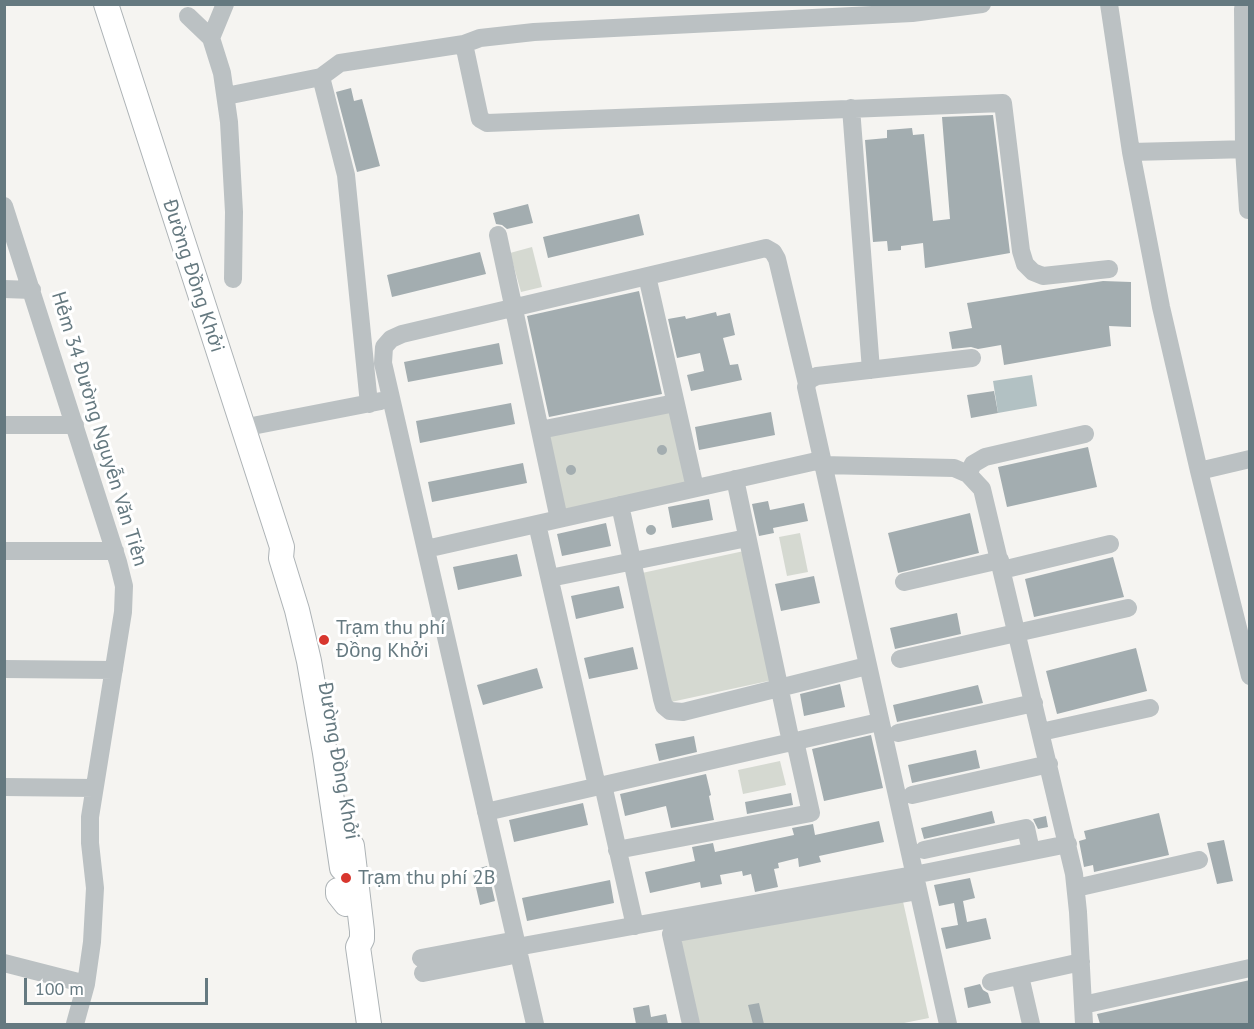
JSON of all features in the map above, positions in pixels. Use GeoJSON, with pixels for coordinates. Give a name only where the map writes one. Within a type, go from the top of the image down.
{"type":"FeatureCollection","features":[{"type":"Feature","properties":{"kind":"main road","name":"Đường Đồng Khởi"},"geometry":{"type":"LineString","coordinates":[[106,4],[282,548],[281,558],[309,661],[335,813],[341,879],[350,934],[358,947],[369,1024]]}},
{"type":"Feature","properties":{"kind":"main road","name":"Đường Đồng Khởi"},"geometry":{"type":"LineString","coordinates":[[282,548],[291,553],[302,586],[332,718],[344,784],[363,931],[358,947]]}},
{"type":"Feature","properties":{"kind":"street"},"geometry":{"type":"LineString","coordinates":[[211,38],[225,4]]}},
{"type":"Feature","properties":{"kind":"street"},"geometry":{"type":"LineString","coordinates":[[226,96],[321,77],[340,63],[430,47],[464,44],[480,38],[534,32],[900,14],[982,4]]}},
{"type":"Feature","properties":{"kind":"street"},"geometry":{"type":"LineString","coordinates":[[1109,4],[1131,152],[1161,307],[1199,471],[1247,652],[1250,676]]}},
{"type":"Feature","properties":{"kind":"street"},"geometry":{"type":"LineString","coordinates":[[1243,9],[1248,210]]}},
{"type":"Feature","properties":{"kind":"street"},"geometry":{"type":"LineString","coordinates":[[188,16],[211,38],[222,73],[226,96],[234,212],[233,279]]}},
{"type":"Feature","properties":{"kind":"street"},"geometry":{"type":"LineString","coordinates":[[464,44],[480,119],[487,123],[1003,103],[1024,264],[1033,272],[1043,276],[1109,269]]}},
{"type":"Feature","properties":{"kind":"street"},"geometry":{"type":"LineString","coordinates":[[321,77],[346,175],[369,404]]}},
{"type":"Feature","properties":{"kind":"street"},"geometry":{"type":"LineString","coordinates":[[851,108],[871,370]]}},
{"type":"Feature","properties":{"kind":"street"},"geometry":{"type":"LineString","coordinates":[[1131,152],[1247,149]]}},
{"type":"Feature","properties":{"kind":"street","name":"Hẻm 34 Đường Nguyễn Văn Tiên"},"geometry":{"type":"LineString","coordinates":[[4,206],[115,551],[122,574],[124,594],[94,788],[89,832],[95,876],[95,907],[86,984],[75,1024]]}},
{"type":"Feature","properties":{"kind":"street"},"geometry":{"type":"LineString","coordinates":[[498,235],[559,519]]}},
{"type":"Feature","properties":{"kind":"street"},"geometry":{"type":"LineString","coordinates":[[535,1024],[382,357],[384,347],[391,339],[402,334],[762,248],[773,252],[777,259],[807,384],[807,397],[821,462],[947,1024]]}},
{"type":"Feature","properties":{"kind":"street"},"geometry":{"type":"LineString","coordinates":[[646,276],[694,488]]}},
{"type":"Feature","properties":{"kind":"street"},"geometry":{"type":"LineString","coordinates":[[4,290],[32,290]]}},
{"type":"Feature","properties":{"kind":"street"},"geometry":{"type":"LineString","coordinates":[[807,384],[817,376],[972,358]]}},
{"type":"Feature","properties":{"kind":"street"},"geometry":{"type":"LineString","coordinates":[[242,428],[392,399]]}},
{"type":"Feature","properties":{"kind":"street"},"geometry":{"type":"LineString","coordinates":[[540,430],[675,403]]}},
{"type":"Feature","properties":{"kind":"street"},"geometry":{"type":"LineString","coordinates":[[4,425],[75,425]]}},
{"type":"Feature","properties":{"kind":"street"},"geometry":{"type":"LineString","coordinates":[[968,474],[973,464],[985,457],[1085,434]]}},
{"type":"Feature","properties":{"kind":"street"},"geometry":{"type":"LineString","coordinates":[[1199,471],[1250,459]]}},
{"type":"Feature","properties":{"kind":"street"},"geometry":{"type":"LineString","coordinates":[[426,549],[694,488],[821,462],[945,467],[968,474],[978,483],[984,495],[1068,844],[1076,888],[1084,1024]]}},
{"type":"Feature","properties":{"kind":"street"},"geometry":{"type":"LineString","coordinates":[[617,850],[811,813],[780,688],[735,479]]}},
{"type":"Feature","properties":{"kind":"street"},"geometry":{"type":"LineString","coordinates":[[621,505],[662,699],[667,709],[674,713],[683,712],[867,666]]}},
{"type":"Feature","properties":{"kind":"street"},"geometry":{"type":"LineString","coordinates":[[537,524],[635,926]]}},
{"type":"Feature","properties":{"kind":"street"},"geometry":{"type":"LineString","coordinates":[[550,578],[747,538]]}},
{"type":"Feature","properties":{"kind":"street"},"geometry":{"type":"LineString","coordinates":[[903,582],[1110,544]]}},
{"type":"Feature","properties":{"kind":"street"},"geometry":{"type":"LineString","coordinates":[[4,550],[115,551]]}},
{"type":"Feature","properties":{"kind":"street"},"geometry":{"type":"LineString","coordinates":[[900,658],[1128,608]]}},
{"type":"Feature","properties":{"kind":"street"},"geometry":{"type":"LineString","coordinates":[[4,669],[114,670]]}},
{"type":"Feature","properties":{"kind":"street"},"geometry":{"type":"LineString","coordinates":[[898,733],[1034,703]]}},
{"type":"Feature","properties":{"kind":"street"},"geometry":{"type":"LineString","coordinates":[[1041,732],[1150,708]]}},
{"type":"Feature","properties":{"kind":"street"},"geometry":{"type":"LineString","coordinates":[[486,812],[879,722]]}},
{"type":"Feature","properties":{"kind":"street"},"geometry":{"type":"LineString","coordinates":[[912,795],[1048,764]]}},
{"type":"Feature","properties":{"kind":"street"},"geometry":{"type":"LineString","coordinates":[[4,787],[94,788]]}},
{"type":"Feature","properties":{"kind":"street"},"geometry":{"type":"LineString","coordinates":[[924,850],[1026,828],[1031,851]]}},
{"type":"Feature","properties":{"kind":"street"},"geometry":{"type":"LineString","coordinates":[[691,1024],[671,934],[916,883],[1031,851],[1068,844]]}},
{"type":"Feature","properties":{"kind":"street"},"geometry":{"type":"LineString","coordinates":[[1076,888],[1199,860]]}},
{"type":"Feature","properties":{"kind":"street"},"geometry":{"type":"LineString","coordinates":[[422,965],[508,956],[517,947],[635,926],[916,883]]}},
{"type":"Feature","properties":{"kind":"street"},"geometry":{"type":"LineString","coordinates":[[992,982],[1081,962]]}},
{"type":"Feature","properties":{"kind":"street"},"geometry":{"type":"LineString","coordinates":[[4,963],[86,984]]}},
{"type":"Feature","properties":{"kind":"street"},"geometry":{"type":"LineString","coordinates":[[1083,1005],[1250,968]]}},
{"type":"Feature","properties":{"kind":"street"},"geometry":{"type":"LineString","coordinates":[[1020,976],[1031,1024]]}},
{"type":"Feature","properties":{"kind":"shaded area"},"geometry":{"type":"Polygon","coordinates":[[[532,247],[542,287],[521,292],[510,253],[532,247]]]}},
{"type":"Feature","properties":{"kind":"shaded area"},"geometry":{"type":"Polygon","coordinates":[[[1032,375],[1037,406],[998,413],[993,381],[1032,375]]]}},
{"type":"Feature","properties":{"kind":"shaded area"},"geometry":{"type":"Polygon","coordinates":[[[672,408],[688,483],[563,510],[546,435],[672,408]]]}},
{"type":"Feature","properties":{"kind":"shaded area"},"geometry":{"type":"Polygon","coordinates":[[[800,533],[808,572],[787,576],[779,537],[800,533]]]}},
{"type":"Feature","properties":{"kind":"shaded area"},"geometry":{"type":"Polygon","coordinates":[[[744,551],[773,680],[671,702],[642,573],[744,551]]]}},
{"type":"Feature","properties":{"kind":"shaded area"},"geometry":{"type":"Polygon","coordinates":[[[780,761],[786,785],[743,794],[738,770],[780,761]]]}},
{"type":"Feature","properties":{"kind":"shaded area"},"geometry":{"type":"Polygon","coordinates":[[[902,897],[929,1018],[899,1024],[695,1024],[681,942],[683,940],[902,897]]]}},
{"type":"Feature","properties":{"kind":"building"},"geometry":{"type":"Polygon","coordinates":[[[351,88],[354,101],[362,99],[380,166],[357,172],[336,92],[351,88]]]}},
{"type":"Feature","properties":{"kind":"building"},"geometry":{"type":"Polygon","coordinates":[[[993,115],[1010,253],[925,268],[923,243],[901,246],[901,250],[888,251],[887,241],[873,242],[865,140],[887,138],[887,130],[912,128],[913,135],[924,134],[933,221],[950,219],[942,117],[993,115]]]}},
{"type":"Feature","properties":{"kind":"building"},"geometry":{"type":"Polygon","coordinates":[[[528,204],[533,223],[507,229],[496,224],[493,213],[528,204]]]}},
{"type":"Feature","properties":{"kind":"building"},"geometry":{"type":"Polygon","coordinates":[[[639,214],[644,235],[548,258],[543,237],[639,214]]]}},
{"type":"Feature","properties":{"kind":"building"},"geometry":{"type":"Polygon","coordinates":[[[480,252],[486,274],[392,297],[387,275],[480,252]]]}},
{"type":"Feature","properties":{"kind":"building"},"geometry":{"type":"Polygon","coordinates":[[[1103,281],[1131,282],[1131,327],[1109,326],[1111,346],[1004,365],[1001,345],[978,349],[971,347],[952,349],[949,332],[972,328],[967,303],[1103,281]]]}},
{"type":"Feature","properties":{"kind":"building"},"geometry":{"type":"Polygon","coordinates":[[[639,291],[662,394],[549,417],[527,316],[639,291]]]}},
{"type":"Feature","properties":{"kind":"building"},"geometry":{"type":"Polygon","coordinates":[[[716,312],[717,316],[730,313],[735,335],[723,338],[730,365],[738,364],[742,380],[691,391],[687,375],[704,371],[700,353],[677,358],[668,319],[685,316],[686,319],[716,312]]]}},
{"type":"Feature","properties":{"kind":"building"},"geometry":{"type":"Polygon","coordinates":[[[499,343],[503,364],[408,382],[404,362],[499,343]]]}},
{"type":"Feature","properties":{"kind":"building"},"geometry":{"type":"Polygon","coordinates":[[[994,391],[998,413],[971,418],[967,395],[994,391]]]}},
{"type":"Feature","properties":{"kind":"building"},"geometry":{"type":"Polygon","coordinates":[[[511,403],[515,424],[420,443],[416,421],[511,403]]]}},
{"type":"Feature","properties":{"kind":"building"},"geometry":{"type":"Polygon","coordinates":[[[771,412],[775,435],[699,450],[695,427],[771,412]]]}},
{"type":"Feature","properties":{"kind":"building"},"geometry":{"type":"Polygon","coordinates":[[[662,445],[666,446],[666,454],[662,455],[658,454],[657,450],[658,446],[662,445]]]}},
{"type":"Feature","properties":{"kind":"building"},"geometry":{"type":"Polygon","coordinates":[[[1088,447],[1097,487],[1007,507],[998,467],[1088,447]]]}},
{"type":"Feature","properties":{"kind":"building"},"geometry":{"type":"Polygon","coordinates":[[[523,463],[527,483],[432,502],[428,482],[523,463]]]}},
{"type":"Feature","properties":{"kind":"building"},"geometry":{"type":"Polygon","coordinates":[[[571,465],[575,466],[575,474],[571,475],[567,474],[566,470],[567,466],[571,465]]]}},
{"type":"Feature","properties":{"kind":"building"},"geometry":{"type":"Polygon","coordinates":[[[709,499],[713,520],[672,528],[668,507],[709,499]]]}},
{"type":"Feature","properties":{"kind":"building"},"geometry":{"type":"Polygon","coordinates":[[[768,501],[770,510],[804,503],[808,521],[773,528],[774,533],[759,536],[752,504],[768,501]]]}},
{"type":"Feature","properties":{"kind":"building"},"geometry":{"type":"Polygon","coordinates":[[[970,513],[979,553],[898,573],[888,533],[970,513]]]}},
{"type":"Feature","properties":{"kind":"building"},"geometry":{"type":"Polygon","coordinates":[[[606,523],[611,546],[562,556],[557,534],[606,523]]]}},
{"type":"Feature","properties":{"kind":"building"},"geometry":{"type":"Polygon","coordinates":[[[651,525],[655,526],[655,534],[651,535],[647,534],[646,530],[647,526],[651,525]]]}},
{"type":"Feature","properties":{"kind":"building"},"geometry":{"type":"Polygon","coordinates":[[[517,554],[522,576],[458,590],[453,567],[517,554]]]}},
{"type":"Feature","properties":{"kind":"building"},"geometry":{"type":"Polygon","coordinates":[[[1113,557],[1124,597],[1034,617],[1025,579],[1113,557]]]}},
{"type":"Feature","properties":{"kind":"building"},"geometry":{"type":"Polygon","coordinates":[[[814,576],[820,603],[781,611],[775,584],[814,576]]]}},
{"type":"Feature","properties":{"kind":"building"},"geometry":{"type":"Polygon","coordinates":[[[619,586],[624,608],[576,619],[571,596],[619,586]]]}},
{"type":"Feature","properties":{"kind":"building"},"geometry":{"type":"Polygon","coordinates":[[[957,613],[961,634],[895,649],[890,628],[957,613]]]}},
{"type":"Feature","properties":{"kind":"building"},"geometry":{"type":"Polygon","coordinates":[[[633,647],[638,669],[589,679],[584,658],[633,647]]]}},
{"type":"Feature","properties":{"kind":"building"},"geometry":{"type":"Polygon","coordinates":[[[1136,648],[1147,691],[1057,714],[1046,671],[1136,648]]]}},
{"type":"Feature","properties":{"kind":"building"},"geometry":{"type":"Polygon","coordinates":[[[537,668],[543,688],[483,705],[477,685],[537,668]]]}},
{"type":"Feature","properties":{"kind":"building"},"geometry":{"type":"Polygon","coordinates":[[[840,684],[845,707],[804,716],[800,694],[840,684]]]}},
{"type":"Feature","properties":{"kind":"building"},"geometry":{"type":"Polygon","coordinates":[[[978,685],[983,703],[897,722],[893,705],[978,685]]]}},
{"type":"Feature","properties":{"kind":"building"},"geometry":{"type":"Polygon","coordinates":[[[871,735],[883,788],[824,801],[812,749],[871,735]]]}},
{"type":"Feature","properties":{"kind":"building"},"geometry":{"type":"Polygon","coordinates":[[[694,736],[697,752],[659,761],[655,744],[694,736]]]}},
{"type":"Feature","properties":{"kind":"building"},"geometry":{"type":"Polygon","coordinates":[[[976,750],[980,768],[912,783],[908,765],[976,750]]]}},
{"type":"Feature","properties":{"kind":"building"},"geometry":{"type":"Polygon","coordinates":[[[706,774],[714,820],[671,828],[666,806],[625,816],[620,794],[706,774]]]}},
{"type":"Feature","properties":{"kind":"building"},"geometry":{"type":"Polygon","coordinates":[[[791,793],[793,805],[747,814],[745,802],[791,793]]]}},
{"type":"Feature","properties":{"kind":"building"},"geometry":{"type":"Polygon","coordinates":[[[583,803],[588,825],[514,842],[509,820],[583,803]]]}},
{"type":"Feature","properties":{"kind":"building"},"geometry":{"type":"Polygon","coordinates":[[[992,811],[995,823],[924,839],[921,828],[992,811]]]}},
{"type":"Feature","properties":{"kind":"building"},"geometry":{"type":"Polygon","coordinates":[[[1159,813],[1169,855],[1094,872],[1093,865],[1084,867],[1079,841],[1086,839],[1084,831],[1159,813]]]}},
{"type":"Feature","properties":{"kind":"building"},"geometry":{"type":"Polygon","coordinates":[[[1046,816],[1048,827],[1038,829],[1033,819],[1046,816]]]}},
{"type":"Feature","properties":{"kind":"building"},"geometry":{"type":"Polygon","coordinates":[[[879,821],[884,842],[819,856],[821,862],[799,867],[798,858],[778,863],[779,868],[774,869],[778,887],[755,892],[751,874],[743,876],[742,871],[720,875],[722,884],[701,888],[700,882],[650,893],[645,872],[695,861],[692,847],[713,843],[715,852],[794,835],[792,828],[813,824],[815,835],[879,821]]]}},
{"type":"Feature","properties":{"kind":"building"},"geometry":{"type":"Polygon","coordinates":[[[1224,840],[1233,881],[1217,884],[1207,843],[1224,840]]]}},
{"type":"Feature","properties":{"kind":"building"},"geometry":{"type":"Polygon","coordinates":[[[487,866],[495,901],[480,905],[472,870],[487,866]]]}},
{"type":"Feature","properties":{"kind":"building"},"geometry":{"type":"Polygon","coordinates":[[[970,878],[975,898],[963,901],[967,922],[986,918],[991,939],[946,949],[941,928],[958,925],[954,903],[939,906],[934,885],[970,878]]]}},
{"type":"Feature","properties":{"kind":"building"},"geometry":{"type":"Polygon","coordinates":[[[610,880],[614,903],[527,921],[522,898],[610,880]]]}},
{"type":"Feature","properties":{"kind":"building"},"geometry":{"type":"Polygon","coordinates":[[[1250,980],[1250,1024],[1100,1024],[1097,1014],[1250,980]]]}},
{"type":"Feature","properties":{"kind":"building"},"geometry":{"type":"Polygon","coordinates":[[[980,984],[988,993],[991,1003],[968,1008],[964,988],[980,984]]]}},
{"type":"Feature","properties":{"kind":"building"},"geometry":{"type":"Polygon","coordinates":[[[759,1003],[764,1024],[753,1024],[748,1005],[759,1003]]]}},
{"type":"Feature","properties":{"kind":"building"},"geometry":{"type":"Polygon","coordinates":[[[649,1005],[651,1017],[666,1014],[668,1024],[636,1024],[633,1008],[649,1005]]]}},
{"type":"Feature","properties":{"kind":"place","name":"Trạm thu phí Đồng Khởi"},"geometry":{"type":"Point","coordinates":[324,640]}},
{"type":"Feature","properties":{"kind":"place","name":"Trạm thu phí 2B"},"geometry":{"type":"Point","coordinates":[346,878]}}]}
